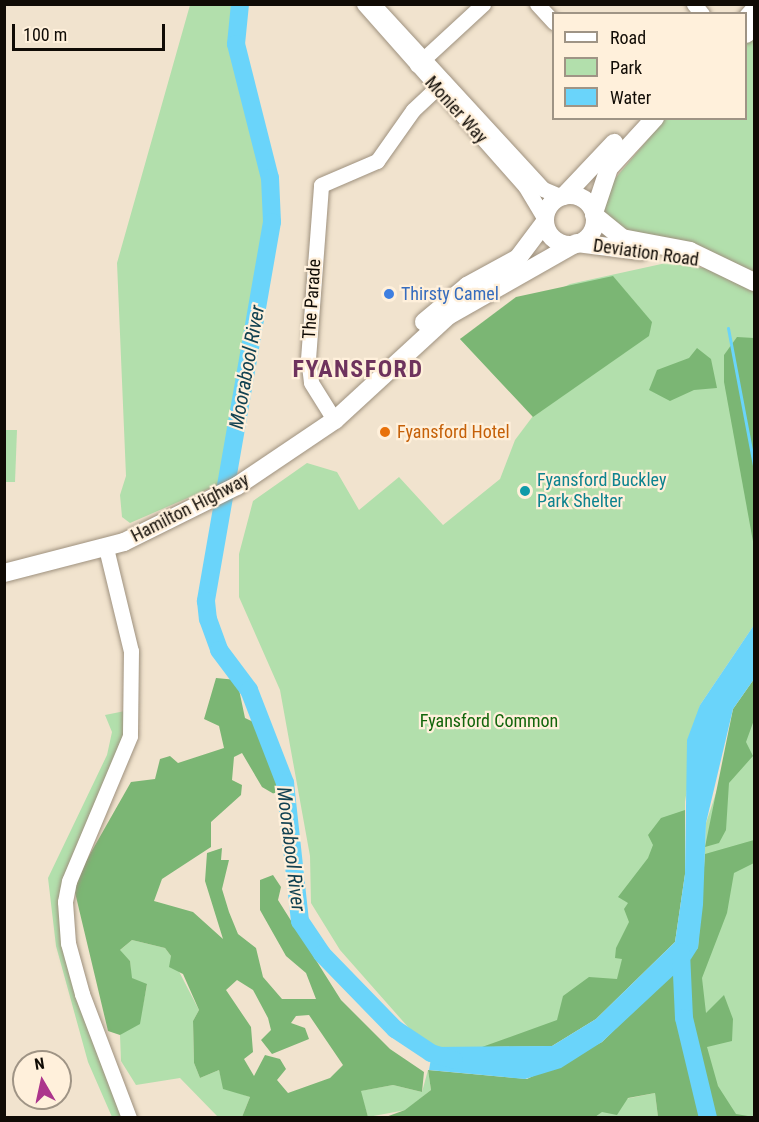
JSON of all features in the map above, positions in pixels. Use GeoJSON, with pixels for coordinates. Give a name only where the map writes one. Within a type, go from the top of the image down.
{"type":"FeatureCollection","features":[{"type":"Feature","properties":{"kind":"main road"},"geometry":{"type":"LineString","coordinates":[[638,120],[563,196],[545,220],[555,240],[576,244],[590,234],[609,168],[653,120]]}},
{"type":"Feature","properties":{"kind":"main road"},"geometry":{"type":"LineString","coordinates":[[563,196],[582,199],[594,214]]}},
{"type":"Feature","properties":{"kind":"main road","name":"Deviation Road"},"geometry":{"type":"LineString","coordinates":[[594,214],[622,238],[681,249],[754,282]]}},
{"type":"Feature","properties":{"kind":"main road","name":"Hamilton Highway"},"geometry":{"type":"LineString","coordinates":[[4,573],[106,548],[173,521],[299,444],[379,373],[467,286],[518,258],[545,220]]}},
{"type":"Feature","properties":{"kind":"main road","name":"Hamilton Highway"},"geometry":{"type":"LineString","coordinates":[[434,320],[505,279],[576,244]]}},
{"type":"Feature","properties":{"kind":"main road","name":"Deviation Road"},"geometry":{"type":"LineString","coordinates":[[576,244],[716,263]]}},
{"type":"Feature","properties":{"kind":"street","name":"Monier Way"},"geometry":{"type":"LineString","coordinates":[[364,4],[420,62]]}},
{"type":"Feature","properties":{"kind":"street","name":"Monier Way"},"geometry":{"type":"LineString","coordinates":[[373,4],[531,192],[545,220]]}},
{"type":"Feature","properties":{"kind":"street"},"geometry":{"type":"LineString","coordinates":[[420,62],[483,4]]}},
{"type":"Feature","properties":{"kind":"street"},"geometry":{"type":"LineString","coordinates":[[537,4],[552,20]]}},
{"type":"Feature","properties":{"kind":"street","name":"Monier Way"},"geometry":{"type":"LineString","coordinates":[[440,85],[543,189],[563,196]]}},
{"type":"Feature","properties":{"kind":"street","name":"The Parade"},"geometry":{"type":"LineString","coordinates":[[332,416],[311,382],[308,360],[324,180],[373,163],[440,85]]}},
{"type":"Feature","properties":{"kind":"street"},"geometry":{"type":"LineString","coordinates":[[106,548],[130,651],[130,736],[69,881],[65,902],[68,943],[82,994],[129,1118]]}},
{"type":"Feature","properties":{"kind":"green space"},"geometry":{"type":"Polygon","coordinates":[[[190,5],[240,5],[240,70],[266,131],[265,235],[222,483],[130,523],[122,517],[120,495],[126,476],[117,263],[190,5]]]}},
{"type":"Feature","properties":{"kind":"green space","name":"Fyansford Common"},"geometry":{"type":"Polygon","coordinates":[[[754,32],[754,625],[700,705],[685,802],[685,874],[596,1019],[494,1047],[433,1047],[416,1036],[340,950],[311,903],[310,856],[280,690],[239,597],[239,554],[253,501],[307,463],[337,472],[359,510],[399,477],[443,525],[500,479],[515,440],[533,416],[460,339],[570,284],[666,263],[703,268],[715,263],[636,241],[594,215],[603,193],[664,120],[747,120],[747,40],[754,32]]]}},
{"type":"Feature","properties":{"kind":"green space"},"geometry":{"type":"Polygon","coordinates":[[[613,276],[652,322],[649,336],[533,417],[460,339],[516,297],[613,276]]]}},
{"type":"Feature","properties":{"kind":"green space"},"geometry":{"type":"Polygon","coordinates":[[[737,337],[754,338],[754,547],[724,382],[724,355],[737,337]]]}},
{"type":"Feature","properties":{"kind":"green space"},"geometry":{"type":"Polygon","coordinates":[[[697,348],[711,359],[717,388],[694,390],[670,401],[649,390],[657,370],[689,358],[697,348]]]}},
{"type":"Feature","properties":{"kind":"green space"},"geometry":{"type":"Polygon","coordinates":[[[5,430],[17,430],[15,482],[5,482],[5,430]]]}},
{"type":"Feature","properties":{"kind":"green space"},"geometry":{"type":"Polygon","coordinates":[[[216,678],[237,680],[245,718],[260,725],[282,786],[274,794],[262,787],[242,753],[234,757],[232,780],[242,785],[241,795],[211,822],[211,847],[162,879],[154,901],[193,912],[223,939],[205,881],[207,853],[222,848],[221,860],[229,860],[222,889],[229,912],[238,934],[256,948],[263,977],[282,999],[316,999],[306,973],[286,956],[260,910],[260,880],[273,875],[281,887],[278,900],[341,1000],[390,1049],[424,1072],[422,1092],[393,1085],[361,1091],[368,1117],[242,1117],[250,1097],[223,1089],[219,1070],[200,1078],[194,1063],[193,1021],[199,1010],[183,974],[169,967],[171,956],[165,948],[132,940],[120,950],[130,961],[132,978],[147,984],[140,1024],[120,1035],[108,1031],[73,884],[131,782],[155,779],[160,759],[170,756],[178,763],[224,748],[219,726],[204,719],[216,678]],[[237,980],[226,990],[251,1027],[253,1052],[244,1059],[254,1076],[265,1055],[280,1059],[286,1069],[277,1080],[288,1093],[330,1078],[343,1065],[309,1015],[296,1016],[291,1023],[305,1028],[309,1039],[272,1054],[261,1040],[271,1030],[268,1018],[253,990],[237,980]]]}},
{"type":"Feature","properties":{"kind":"green space"},"geometry":{"type":"Polygon","coordinates":[[[754,679],[754,1117],[719,1117],[691,959],[698,947],[703,905],[706,823],[754,679]]]}},
{"type":"Feature","properties":{"kind":"green space"},"geometry":{"type":"Polygon","coordinates":[[[754,679],[754,720],[746,742],[753,756],[729,783],[726,830],[719,843],[705,847],[733,709],[754,679]]]}},
{"type":"Feature","properties":{"kind":"green space"},"geometry":{"type":"Polygon","coordinates":[[[125,711],[125,735],[59,900],[126,1117],[112,1117],[88,1062],[56,946],[48,878],[107,755],[112,732],[105,715],[125,711]]]}},
{"type":"Feature","properties":{"kind":"green space"},"geometry":{"type":"Polygon","coordinates":[[[685,810],[685,874],[675,942],[596,1019],[552,1046],[482,1047],[557,1020],[563,996],[589,977],[617,979],[622,959],[615,958],[616,948],[629,922],[624,909],[628,903],[618,897],[648,858],[653,845],[648,835],[661,818],[685,810]]]}},
{"type":"Feature","properties":{"kind":"green space"},"geometry":{"type":"Polygon","coordinates":[[[754,840],[754,863],[734,873],[727,913],[702,978],[706,1013],[724,995],[733,1019],[732,1041],[707,1047],[718,1086],[736,1114],[754,1117],[658,1117],[655,1093],[628,1098],[617,1115],[602,1112],[595,1117],[383,1118],[405,1110],[431,1090],[428,1070],[527,1079],[602,1042],[698,948],[705,854],[754,840]]]}},
{"type":"Feature","properties":{"kind":"green space"},"geometry":{"type":"Polygon","coordinates":[[[132,940],[165,948],[171,956],[199,1010],[193,1021],[194,1063],[200,1078],[219,1070],[224,1088],[250,1097],[242,1117],[218,1117],[180,1078],[136,1085],[121,1061],[120,1035],[141,1014],[147,985],[131,978],[130,961],[119,951],[132,940]]]}},
{"type":"Feature","properties":{"kind":"green space"},"geometry":{"type":"Polygon","coordinates":[[[428,1070],[431,1090],[406,1110],[368,1117],[360,1091],[393,1085],[422,1092],[428,1070]]]}},
{"type":"Feature","properties":{"kind":"green space"},"geometry":{"type":"Polygon","coordinates":[[[655,1093],[658,1117],[530,1118],[655,1093]]]}},
{"type":"Feature","properties":{"kind":"water"},"geometry":{"type":"Polygon","coordinates":[[[754,625],[754,679],[733,709],[706,823],[703,905],[698,948],[691,959],[602,1042],[561,1068],[525,1079],[429,1070],[433,1047],[552,1046],[596,1019],[675,942],[685,874],[687,740],[700,705],[754,625]]]}},
{"type":"Feature","properties":{"kind":"waterway","name":"Moorabool River"},"geometry":{"type":"LineString","coordinates":[[240,4],[236,44],[270,178],[272,222],[206,601],[208,619],[219,650],[249,690],[285,783],[300,921],[322,954],[395,1029],[431,1053],[454,1060]]}},
{"type":"Feature","properties":{"kind":"waterway"},"geometry":{"type":"LineString","coordinates":[[728,328],[754,466]]}},
{"type":"Feature","properties":{"kind":"waterway"},"geometry":{"type":"LineString","coordinates":[[681,952],[684,1018],[708,1118]]}},
{"type":"Feature","properties":{"kind":"place","name":"Thirsty Camel"},"geometry":{"type":"Point","coordinates":[389,294]}},
{"type":"Feature","properties":{"kind":"place","name":"Fyansford Hotel"},"geometry":{"type":"Point","coordinates":[385,432]}},
{"type":"Feature","properties":{"kind":"place","name":"Fyansford Buckley Park Shelter"},"geometry":{"type":"Point","coordinates":[525,491]}},
{"type":"Feature","properties":{"kind":"district","name":"FYANSFORD"},"geometry":{"type":"Point","coordinates":[358,370]}}]}
